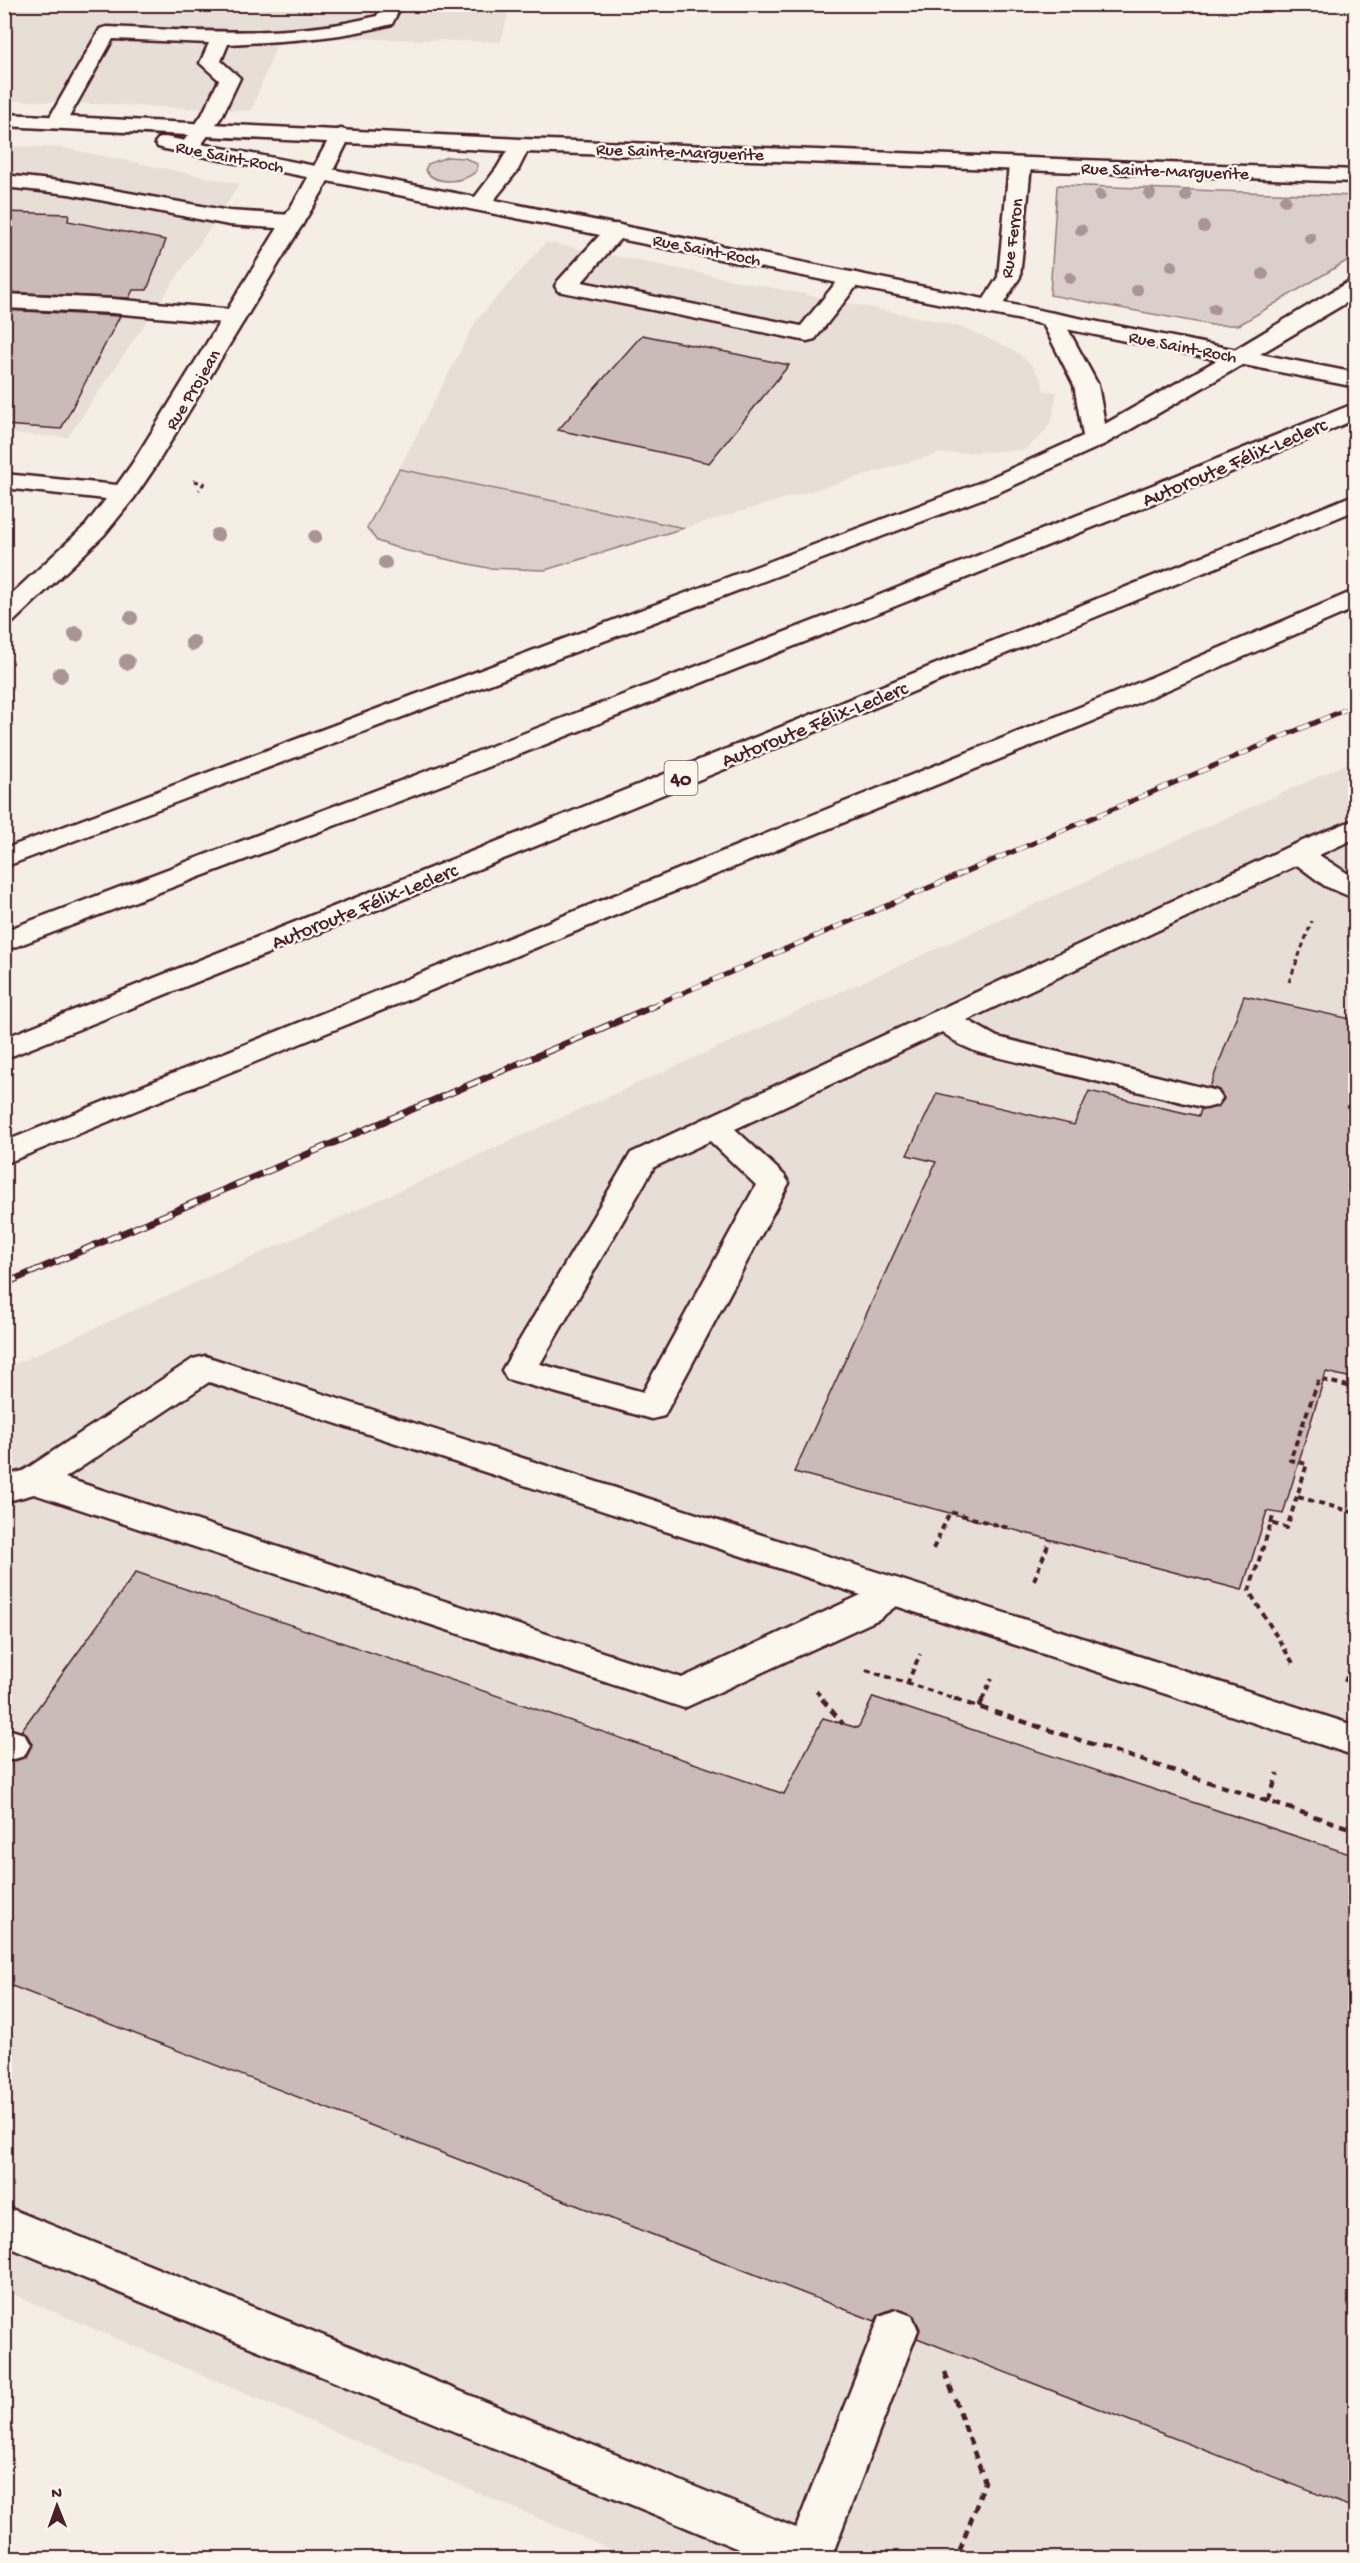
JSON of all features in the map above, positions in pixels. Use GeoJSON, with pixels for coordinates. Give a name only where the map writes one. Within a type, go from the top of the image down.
{"type":"FeatureCollection","features":[{"type":"Feature","properties":{"kind":"main road"},"geometry":{"type":"LineString","coordinates":[[57,122],[107,33],[221,38],[318,33],[363,26],[384,20],[392,4]]}},
{"type":"Feature","properties":{"kind":"main road"},"geometry":{"type":"LineString","coordinates":[[189,148],[205,129],[230,78],[210,63],[221,38]]}},
{"type":"Feature","properties":{"kind":"main road","name":"Rue Sainte-Marguerite"},"geometry":{"type":"LineString","coordinates":[[4,120],[520,145],[1356,176]]}},
{"type":"Feature","properties":{"kind":"main road","name":"Rue Saint-Roch"},"geometry":{"type":"LineString","coordinates":[[57,122],[616,231],[1356,380]]}},
{"type":"Feature","properties":{"kind":"main road","name":"Rue Projean"},"geometry":{"type":"LineString","coordinates":[[4,616],[95,530],[125,493],[161,442],[321,174],[341,135]]}},
{"type":"Feature","properties":{"kind":"main road"},"geometry":{"type":"LineString","coordinates":[[480,204],[503,176],[520,145]]}},
{"type":"Feature","properties":{"kind":"main road","name":"Rue Ferron"},"geometry":{"type":"LineString","coordinates":[[990,307],[1009,277],[1020,165]]}},
{"type":"Feature","properties":{"kind":"main road"},"geometry":{"type":"LineString","coordinates":[[4,181],[69,188],[229,218],[292,222]]}},
{"type":"Feature","properties":{"kind":"main road"},"geometry":{"type":"LineString","coordinates":[[616,231],[566,286],[807,334],[851,279]]}},
{"type":"Feature","properties":{"kind":"main road"},"geometry":{"type":"LineString","coordinates":[[4,859],[988,488],[1096,440],[1356,287]]}},
{"type":"Feature","properties":{"kind":"main road"},"geometry":{"type":"LineString","coordinates":[[4,301],[124,307],[235,317]]}},
{"type":"Feature","properties":{"kind":"main road"},"geometry":{"type":"LineString","coordinates":[[1052,320],[1086,386],[1096,440]]}},
{"type":"Feature","properties":{"kind":"main road","name":"Autoroute Félix-Leclerc"},"geometry":{"type":"LineString","coordinates":[[4,942],[868,609],[1101,517],[1347,414]]}},
{"type":"Feature","properties":{"kind":"main road"},"geometry":{"type":"LineString","coordinates":[[4,481],[125,493]]}},
{"type":"Feature","properties":{"kind":"main road","name":"Autoroute Félix-Leclerc"},"geometry":{"type":"LineString","coordinates":[[4,1049],[615,804],[1244,549],[1356,501]]}},
{"type":"Feature","properties":{"kind":"main road"},"geometry":{"type":"LineString","coordinates":[[4,1154],[1121,700],[1356,598]]}},
{"type":"Feature","properties":{"kind":"main road"},"geometry":{"type":"LineString","coordinates":[[713,1126],[773,1183],[652,1407],[519,1370],[642,1160],[713,1126],[943,1018],[1356,827]]}},
{"type":"Feature","properties":{"kind":"main road"},"geometry":{"type":"LineString","coordinates":[[1298,853],[1335,880],[1356,890]]}},
{"type":"Feature","properties":{"kind":"main road"},"geometry":{"type":"LineString","coordinates":[[943,1018],[970,1037],[988,1045],[1206,1098]]}},
{"type":"Feature","properties":{"kind":"main road"},"geometry":{"type":"LineString","coordinates":[[19,1485],[205,1368],[1356,1741]]}},
{"type":"Feature","properties":{"kind":"main road"},"geometry":{"type":"LineString","coordinates":[[19,1485],[684,1693],[866,1609],[877,1603],[889,1590]]}},
{"type":"Feature","properties":{"kind":"main road"},"geometry":{"type":"LineString","coordinates":[[4,2225],[811,2557],[896,2330]]}},
{"type":"Feature","properties":{"kind":"path"},"geometry":{"type":"LineString","coordinates":[[189,481],[204,483],[199,490]]}},
{"type":"Feature","properties":{"kind":"path"},"geometry":{"type":"LineString","coordinates":[[1289,982],[1314,915]]}},
{"type":"Feature","properties":{"kind":"path"},"geometry":{"type":"LineString","coordinates":[[1271,1523],[1287,1528],[1298,1497],[1307,1464],[1289,1462],[1319,1379],[1356,1388]]}},
{"type":"Feature","properties":{"kind":"path"},"geometry":{"type":"LineString","coordinates":[[1298,1497],[1356,1513]]}},
{"type":"Feature","properties":{"kind":"path"},"geometry":{"type":"LineString","coordinates":[[941,1533],[950,1512],[1008,1528]]}},
{"type":"Feature","properties":{"kind":"path"},"geometry":{"type":"LineString","coordinates":[[1274,1513],[1249,1591],[1295,1668]]}},
{"type":"Feature","properties":{"kind":"path"},"geometry":{"type":"LineString","coordinates":[[1040,1565],[1050,1540]]}},
{"type":"Feature","properties":{"kind":"path"},"geometry":{"type":"LineString","coordinates":[[907,1684],[924,1646]]}},
{"type":"Feature","properties":{"kind":"path"},"geometry":{"type":"LineString","coordinates":[[1342,1694],[1356,1651]]}},
{"type":"Feature","properties":{"kind":"path"},"geometry":{"type":"LineString","coordinates":[[857,1667],[1356,1830]]}},
{"type":"Feature","properties":{"kind":"path"},"geometry":{"type":"LineString","coordinates":[[808,1682],[843,1724]]}},
{"type":"Feature","properties":{"kind":"path"},"geometry":{"type":"LineString","coordinates":[[948,2362],[945,2374],[985,2482],[957,2559]]}},
{"type":"Feature","properties":{"kind":"shaded area"},"geometry":{"type":"Polygon","coordinates":[[[5,5],[510,5],[501,42],[280,36],[251,111],[5,100],[5,5]]]}},
{"type":"Feature","properties":{"kind":"shaded area"},"geometry":{"type":"Polygon","coordinates":[[[5,146],[64,148],[240,184],[68,437],[5,434],[5,146]]]}},
{"type":"Feature","properties":{"kind":"shaded area"},"geometry":{"type":"Polygon","coordinates":[[[447,157],[465,158],[477,164],[477,170],[466,178],[451,181],[436,179],[425,170],[428,164],[447,157]]]}},
{"type":"Feature","properties":{"kind":"shaded area"},"geometry":{"type":"Polygon","coordinates":[[[1057,186],[1355,196],[1355,256],[1239,325],[1212,325],[1050,295],[1057,186]]]}},
{"type":"Feature","properties":{"kind":"shaded area"},"geometry":{"type":"Polygon","coordinates":[[[546,242],[942,322],[970,330],[1013,350],[1031,364],[1041,379],[1044,391],[1057,392],[1052,420],[1042,435],[1024,450],[937,454],[684,528],[399,469],[476,321],[546,242]]]}},
{"type":"Feature","properties":{"kind":"shaded area"},"geometry":{"type":"Polygon","coordinates":[[[399,469],[684,528],[545,570],[488,568],[403,550],[377,541],[367,528],[399,469]]]}},
{"type":"Feature","properties":{"kind":"shaded area"},"geometry":{"type":"Polygon","coordinates":[[[1355,760],[1355,2558],[631,2558],[5,2291],[4,1369],[1355,760]]]}},
{"type":"Feature","properties":{"kind":"building"},"geometry":{"type":"Polygon","coordinates":[[[4,212],[69,214],[68,221],[166,240],[147,290],[133,290],[129,298],[4,292],[4,212]]]}},
{"type":"Feature","properties":{"kind":"building"},"geometry":{"type":"Polygon","coordinates":[[[4,310],[120,316],[61,429],[4,425],[4,310]]]}},
{"type":"Feature","properties":{"kind":"building"},"geometry":{"type":"Polygon","coordinates":[[[642,335],[789,365],[709,463],[558,430],[642,335]]]}},
{"type":"Feature","properties":{"kind":"building"},"geometry":{"type":"Polygon","coordinates":[[[1244,996],[1356,1020],[1356,1379],[1326,1372],[1283,1514],[1267,1511],[1242,1590],[794,1472],[936,1162],[907,1155],[937,1093],[1074,1125],[1089,1091],[1199,1116],[1201,1109],[1218,1107],[1224,1099],[1219,1090],[1210,1087],[1244,996]]]}},
{"type":"Feature","properties":{"kind":"building"},"geometry":{"type":"Polygon","coordinates":[[[136,1572],[784,1794],[823,1718],[858,1728],[873,1697],[1356,1856],[1356,2509],[917,2338],[920,2329],[913,2314],[895,2308],[879,2314],[875,2321],[4,1983],[4,1760],[12,1762],[26,1757],[32,1744],[26,1733],[21,1731],[136,1572]]]}},
{"type":"Feature","properties":{"kind":"railway"},"geometry":{"type":"LineString","coordinates":[[652,1006],[1356,705]]}},
{"type":"Feature","properties":{"kind":"railway"},"geometry":{"type":"LineString","coordinates":[[4,1284],[656,1005]]}}]}
